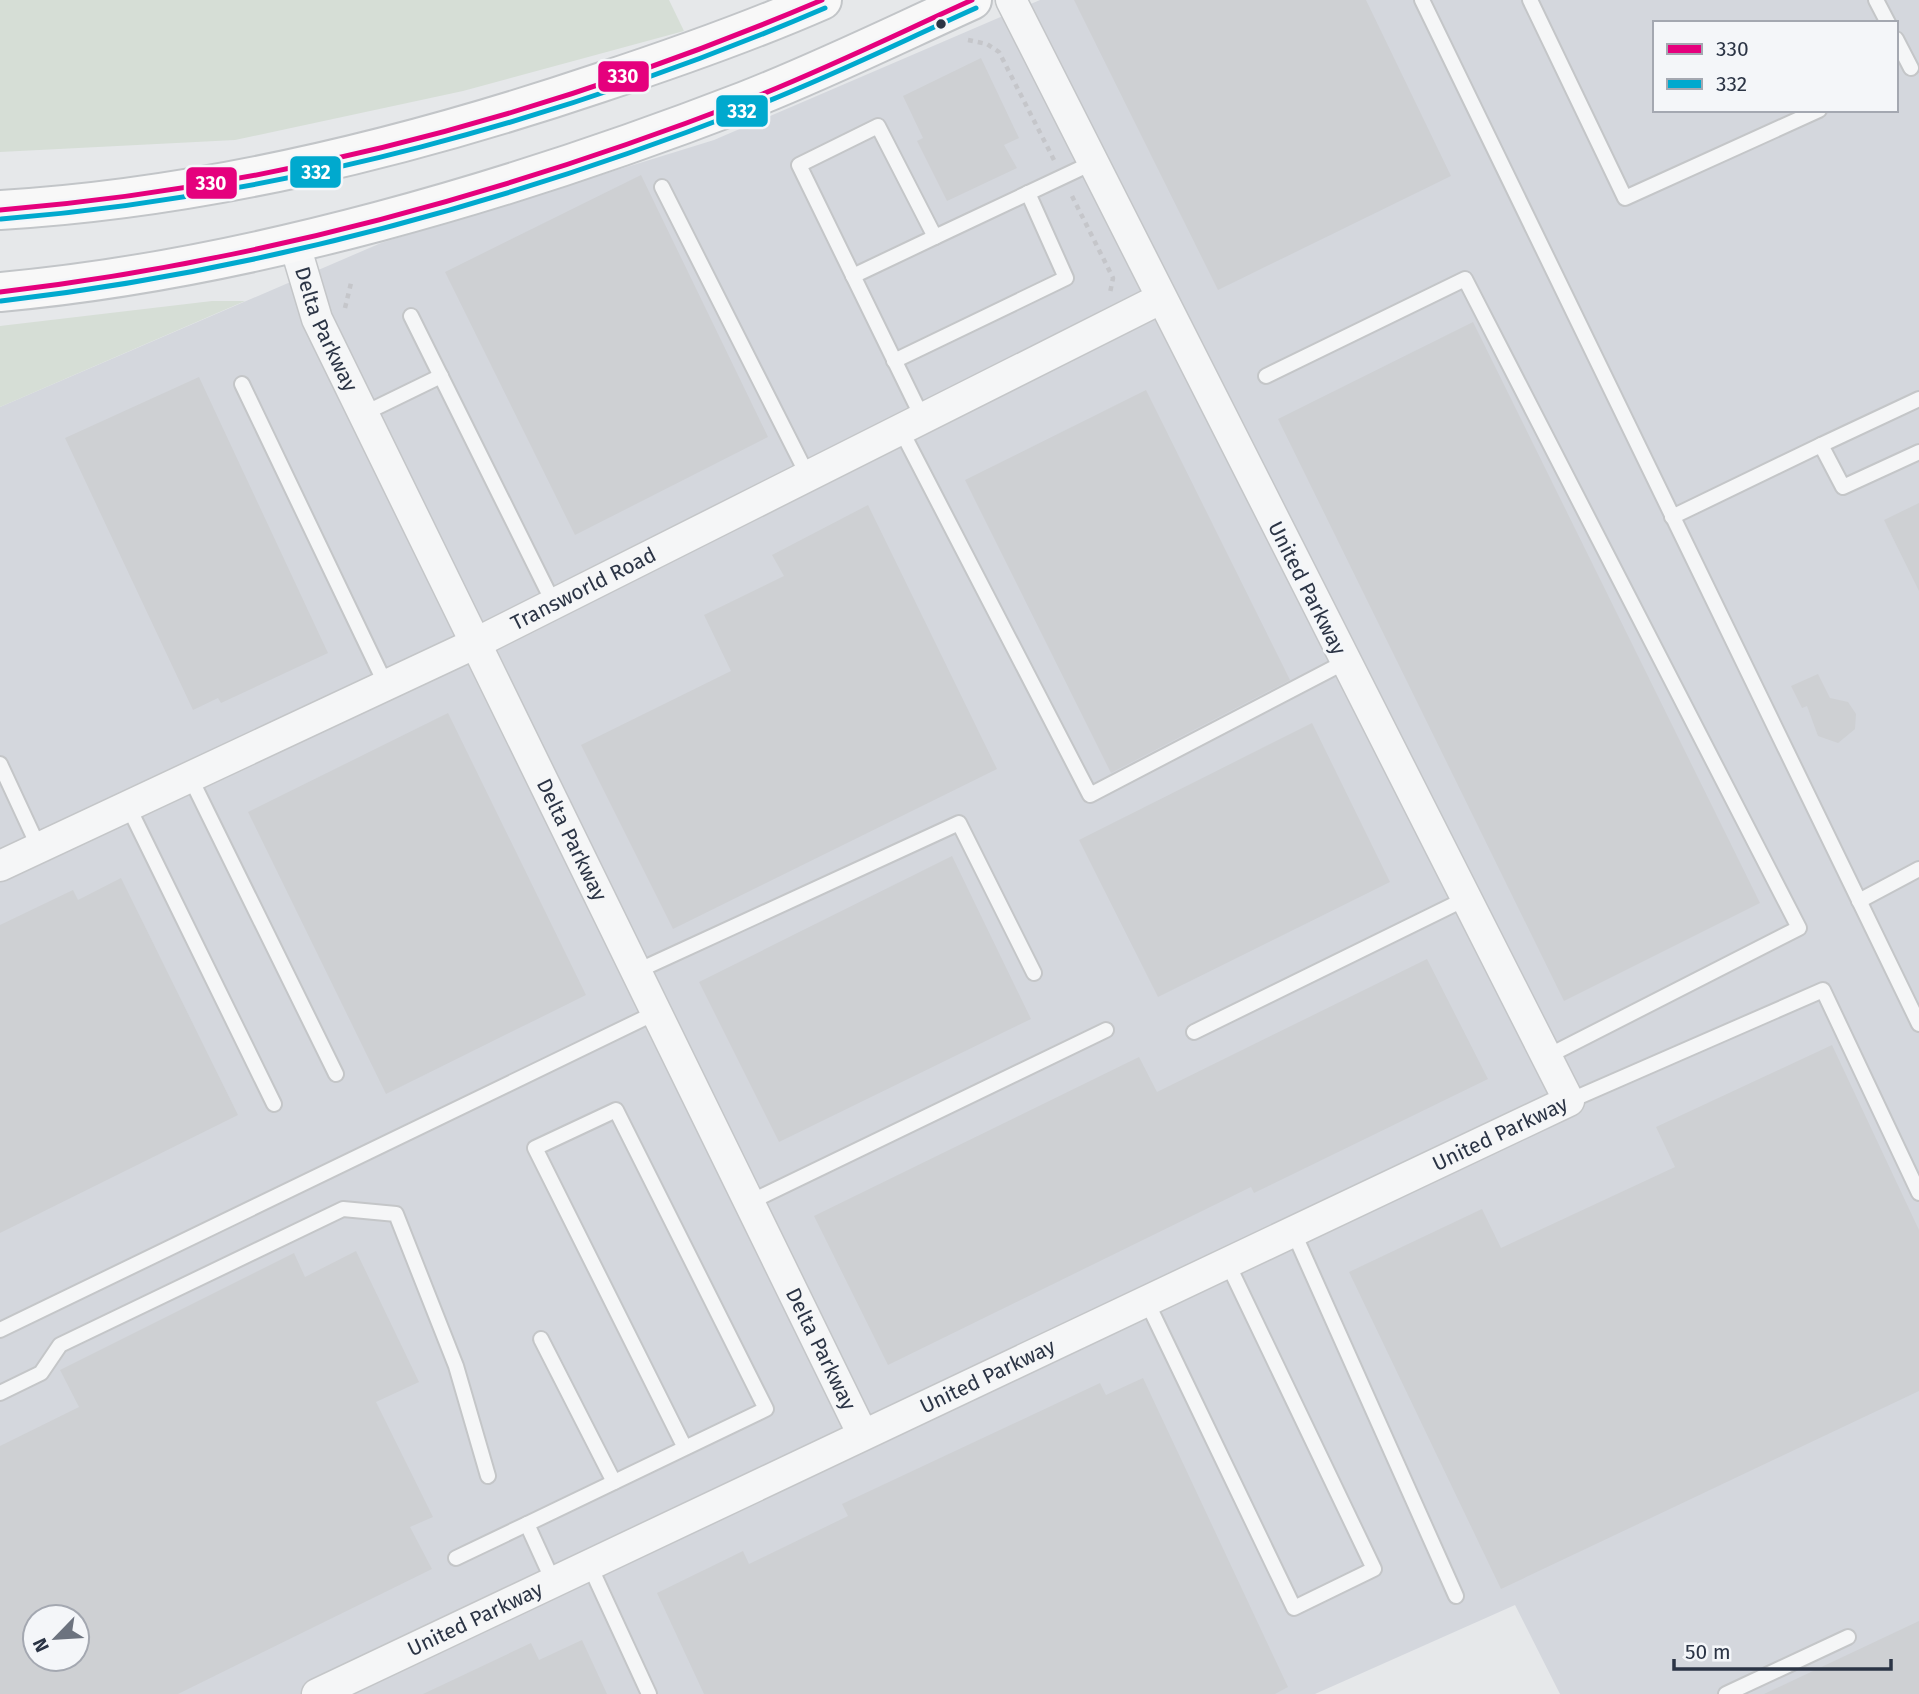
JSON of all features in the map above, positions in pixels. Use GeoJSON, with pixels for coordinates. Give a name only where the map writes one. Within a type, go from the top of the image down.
{"type":"FeatureCollection","features":[{"type":"Feature","properties":{"kind":"main road"},"geometry":{"type":"LineString","coordinates":[[0,210],[46,207],[212,184],[383,148],[512,113],[717,44],[822,0]]}},
{"type":"Feature","properties":{"kind":"main road"},"geometry":{"type":"LineString","coordinates":[[0,292],[57,288],[294,242],[515,180],[746,101],[972,0]]}},
{"type":"Feature","properties":{"kind":"main road"},"geometry":{"type":"LineString","coordinates":[[0,191],[46,207]]}},
{"type":"Feature","properties":{"kind":"street","name":"United Parkway"},"geometry":{"type":"LineString","coordinates":[[317,1694],[862,1433],[1569,1101],[1160,299],[1011,0]]}},
{"type":"Feature","properties":{"kind":"street","name":"Delta Parkway"},"geometry":{"type":"LineString","coordinates":[[294,242],[317,319],[862,1433]]}},
{"type":"Feature","properties":{"kind":"street","name":"Transworld Road"},"geometry":{"type":"LineString","coordinates":[[0,866],[474,644],[1160,299]]}},
{"type":"Feature","properties":{"kind":"lane"},"geometry":{"type":"LineString","coordinates":[[1422,0],[1919,1024]]}},
{"type":"Feature","properties":{"kind":"lane"},"geometry":{"type":"LineString","coordinates":[[1530,0],[1625,198],[1815,112]]}},
{"type":"Feature","properties":{"kind":"lane"},"geometry":{"type":"LineString","coordinates":[[1877,0],[1887,21]]}},
{"type":"Feature","properties":{"kind":"lane"},"geometry":{"type":"LineString","coordinates":[[1898,42],[1915,66],[1898,74]]}},
{"type":"Feature","properties":{"kind":"lane"},"geometry":{"type":"LineString","coordinates":[[935,237],[878,126],[799,165],[894,361],[912,424],[1090,795],[1345,662]]}},
{"type":"Feature","properties":{"kind":"lane"},"geometry":{"type":"LineString","coordinates":[[853,276],[1092,163]]}},
{"type":"Feature","properties":{"kind":"lane"},"geometry":{"type":"LineString","coordinates":[[662,187],[808,476]]}},
{"type":"Feature","properties":{"kind":"lane"},"geometry":{"type":"LineString","coordinates":[[894,361],[1066,278],[1028,193]]}},
{"type":"Feature","properties":{"kind":"lane"},"geometry":{"type":"LineString","coordinates":[[1266,376],[1465,279],[1799,928],[1546,1057]]}},
{"type":"Feature","properties":{"kind":"lane"},"geometry":{"type":"LineString","coordinates":[[411,316],[554,604]]}},
{"type":"Feature","properties":{"kind":"lane"},"geometry":{"type":"LineString","coordinates":[[363,414],[441,376]]}},
{"type":"Feature","properties":{"kind":"lane"},"geometry":{"type":"LineString","coordinates":[[242,384],[386,685]]}},
{"type":"Feature","properties":{"kind":"lane"},"geometry":{"type":"LineString","coordinates":[[1672,517],[1919,400]]}},
{"type":"Feature","properties":{"kind":"lane"},"geometry":{"type":"LineString","coordinates":[[1821,445],[1843,487],[1919,452]]}},
{"type":"Feature","properties":{"kind":"lane"},"geometry":{"type":"LineString","coordinates":[[0,764],[39,848]]}},
{"type":"Feature","properties":{"kind":"lane"},"geometry":{"type":"LineString","coordinates":[[190,777],[336,1074]]}},
{"type":"Feature","properties":{"kind":"lane"},"geometry":{"type":"LineString","coordinates":[[128,806],[274,1104]]}},
{"type":"Feature","properties":{"kind":"lane"},"geometry":{"type":"LineString","coordinates":[[635,971],[960,823],[1034,973]]}},
{"type":"Feature","properties":{"kind":"lane"},"geometry":{"type":"LineString","coordinates":[[1859,901],[1919,869]]}},
{"type":"Feature","properties":{"kind":"lane"},"geometry":{"type":"LineString","coordinates":[[1194,1032],[1465,899]]}},
{"type":"Feature","properties":{"kind":"lane"},"geometry":{"type":"LineString","coordinates":[[1569,1101],[1823,990],[1919,1193]]}},
{"type":"Feature","properties":{"kind":"lane"},"geometry":{"type":"LineString","coordinates":[[0,1329],[655,1013]]}},
{"type":"Feature","properties":{"kind":"lane"},"geometry":{"type":"LineString","coordinates":[[748,1203],[1106,1030]]}},
{"type":"Feature","properties":{"kind":"lane"},"geometry":{"type":"LineString","coordinates":[[456,1558],[527,1524],[614,1482],[685,1448],[766,1409],[616,1110],[535,1148],[685,1448]]}},
{"type":"Feature","properties":{"kind":"lane"},"geometry":{"type":"LineString","coordinates":[[0,1393],[41,1373],[60,1345],[343,1209],[396,1214],[456,1366],[488,1476]]}},
{"type":"Feature","properties":{"kind":"lane"},"geometry":{"type":"LineString","coordinates":[[1293,1231],[1456,1596]]}},
{"type":"Feature","properties":{"kind":"lane"},"geometry":{"type":"LineString","coordinates":[[1146,1300],[1294,1608],[1374,1569],[1227,1262]]}},
{"type":"Feature","properties":{"kind":"lane"},"geometry":{"type":"LineString","coordinates":[[541,1339],[614,1482]]}},
{"type":"Feature","properties":{"kind":"lane"},"geometry":{"type":"LineString","coordinates":[[527,1524],[553,1581]]}},
{"type":"Feature","properties":{"kind":"lane"},"geometry":{"type":"LineString","coordinates":[[589,1564],[649,1694]]}},
{"type":"Feature","properties":{"kind":"lane"},"geometry":{"type":"LineString","coordinates":[[1726,1694],[1848,1637]]}},
{"type":"Feature","properties":{"kind":"shaded area"},"geometry":{"type":"Polygon","coordinates":[[[0,0],[669,0],[684,31],[463,91],[235,140],[0,152],[0,0]]]}},
{"type":"Feature","properties":{"kind":"shaded area"},"geometry":{"type":"Polygon","coordinates":[[[1040,0],[1919,0],[1919,1694],[1560,1694],[1515,1605],[1315,1694],[0,1694],[0,407],[381,243],[714,140],[1040,0]]]}},
{"type":"Feature","properties":{"kind":"shaded area"},"geometry":{"type":"Polygon","coordinates":[[[212,301],[245,301],[0,407],[0,326],[212,301]]]}},
{"type":"Feature","properties":{"kind":"building"},"geometry":{"type":"Polygon","coordinates":[[[1074,0],[1366,0],[1451,176],[1218,290],[1074,0]]]}},
{"type":"Feature","properties":{"kind":"building"},"geometry":{"type":"Polygon","coordinates":[[[981,58],[1019,138],[1004,145],[1017,168],[947,201],[917,141],[923,138],[903,96],[981,58]]]}},
{"type":"Feature","properties":{"kind":"building"},"geometry":{"type":"Polygon","coordinates":[[[641,175],[768,437],[575,535],[445,272],[641,175]]]}},
{"type":"Feature","properties":{"kind":"building"},"geometry":{"type":"Polygon","coordinates":[[[1473,322],[1760,903],[1564,1001],[1278,419],[1473,322]]]}},
{"type":"Feature","properties":{"kind":"building"},"geometry":{"type":"Polygon","coordinates":[[[199,377],[328,653],[221,703],[218,698],[193,710],[65,438],[199,377]]]}},
{"type":"Feature","properties":{"kind":"building"},"geometry":{"type":"Polygon","coordinates":[[[1146,390],[1290,680],[1111,773],[965,480],[1146,390]]]}},
{"type":"Feature","properties":{"kind":"building"},"geometry":{"type":"Polygon","coordinates":[[[1919,503],[1919,591],[1884,520],[1919,503]]]}},
{"type":"Feature","properties":{"kind":"building"},"geometry":{"type":"Polygon","coordinates":[[[868,505],[997,769],[673,929],[581,745],[731,671],[704,615],[784,576],[772,555],[868,505]]]}},
{"type":"Feature","properties":{"kind":"building"},"geometry":{"type":"Polygon","coordinates":[[[1818,674],[1830,698],[1848,702],[1856,714],[1855,729],[1838,743],[1818,736],[1807,706],[1802,708],[1791,686],[1818,674]]]}},
{"type":"Feature","properties":{"kind":"building"},"geometry":{"type":"Polygon","coordinates":[[[448,713],[586,995],[386,1094],[248,812],[448,713]]]}},
{"type":"Feature","properties":{"kind":"building"},"geometry":{"type":"Polygon","coordinates":[[[1312,723],[1390,882],[1158,997],[1079,840],[1312,723]]]}},
{"type":"Feature","properties":{"kind":"building"},"geometry":{"type":"Polygon","coordinates":[[[952,856],[1031,1019],[779,1142],[699,982],[952,856]]]}},
{"type":"Feature","properties":{"kind":"building"},"geometry":{"type":"Polygon","coordinates":[[[121,878],[238,1115],[0,1233],[0,925],[73,890],[78,900],[121,878]]]}},
{"type":"Feature","properties":{"kind":"building"},"geometry":{"type":"Polygon","coordinates":[[[1427,959],[1488,1079],[1254,1193],[1251,1187],[888,1365],[814,1216],[1139,1057],[1157,1092],[1427,959]]]}},
{"type":"Feature","properties":{"kind":"building"},"geometry":{"type":"Polygon","coordinates":[[[1832,1045],[1919,1230],[1919,1391],[1501,1589],[1349,1272],[1482,1209],[1501,1248],[1675,1167],[1656,1127],[1832,1045]]]}},
{"type":"Feature","properties":{"kind":"building"},"geometry":{"type":"Polygon","coordinates":[[[356,1251],[419,1382],[376,1402],[433,1517],[410,1527],[432,1569],[178,1694],[0,1694],[0,1446],[79,1407],[60,1370],[294,1253],[305,1277],[356,1251]]]}},
{"type":"Feature","properties":{"kind":"building"},"geometry":{"type":"Polygon","coordinates":[[[1143,1378],[1288,1687],[1275,1694],[704,1694],[657,1593],[743,1551],[749,1564],[848,1516],[842,1504],[1100,1383],[1106,1395],[1143,1378]]]}},
{"type":"Feature","properties":{"kind":"building"},"geometry":{"type":"Polygon","coordinates":[[[1919,1621],[1919,1694],[1764,1694],[1919,1621]]]}},
{"type":"Feature","properties":{"kind":"building"},"geometry":{"type":"Polygon","coordinates":[[[582,1640],[607,1694],[423,1694],[531,1643],[539,1660],[582,1640]]]}},
{"type":"Feature","properties":{"kind":"transit line","name":"330"},"geometry":{"type":"LineString","coordinates":[[0,210],[106,199],[211,183],[316,163],[419,138],[522,109],[623,76],[822,0]]}},
{"type":"Feature","properties":{"kind":"transit line","name":"330"},"geometry":{"type":"LineString","coordinates":[[0,292],[191,263],[285,243],[471,194],[563,166],[745,101],[972,0]]}},
{"type":"Feature","properties":{"kind":"transit line","name":"332"},"geometry":{"type":"LineString","coordinates":[[1,219],[107,208],[212,192],[317,172],[421,147],[626,85],[825,8]]}},
{"type":"Feature","properties":{"kind":"transit line","name":"332"},"geometry":{"type":"LineString","coordinates":[[1,301],[192,272],[287,252],[474,203],[657,143],[748,109],[976,8]]}}]}
